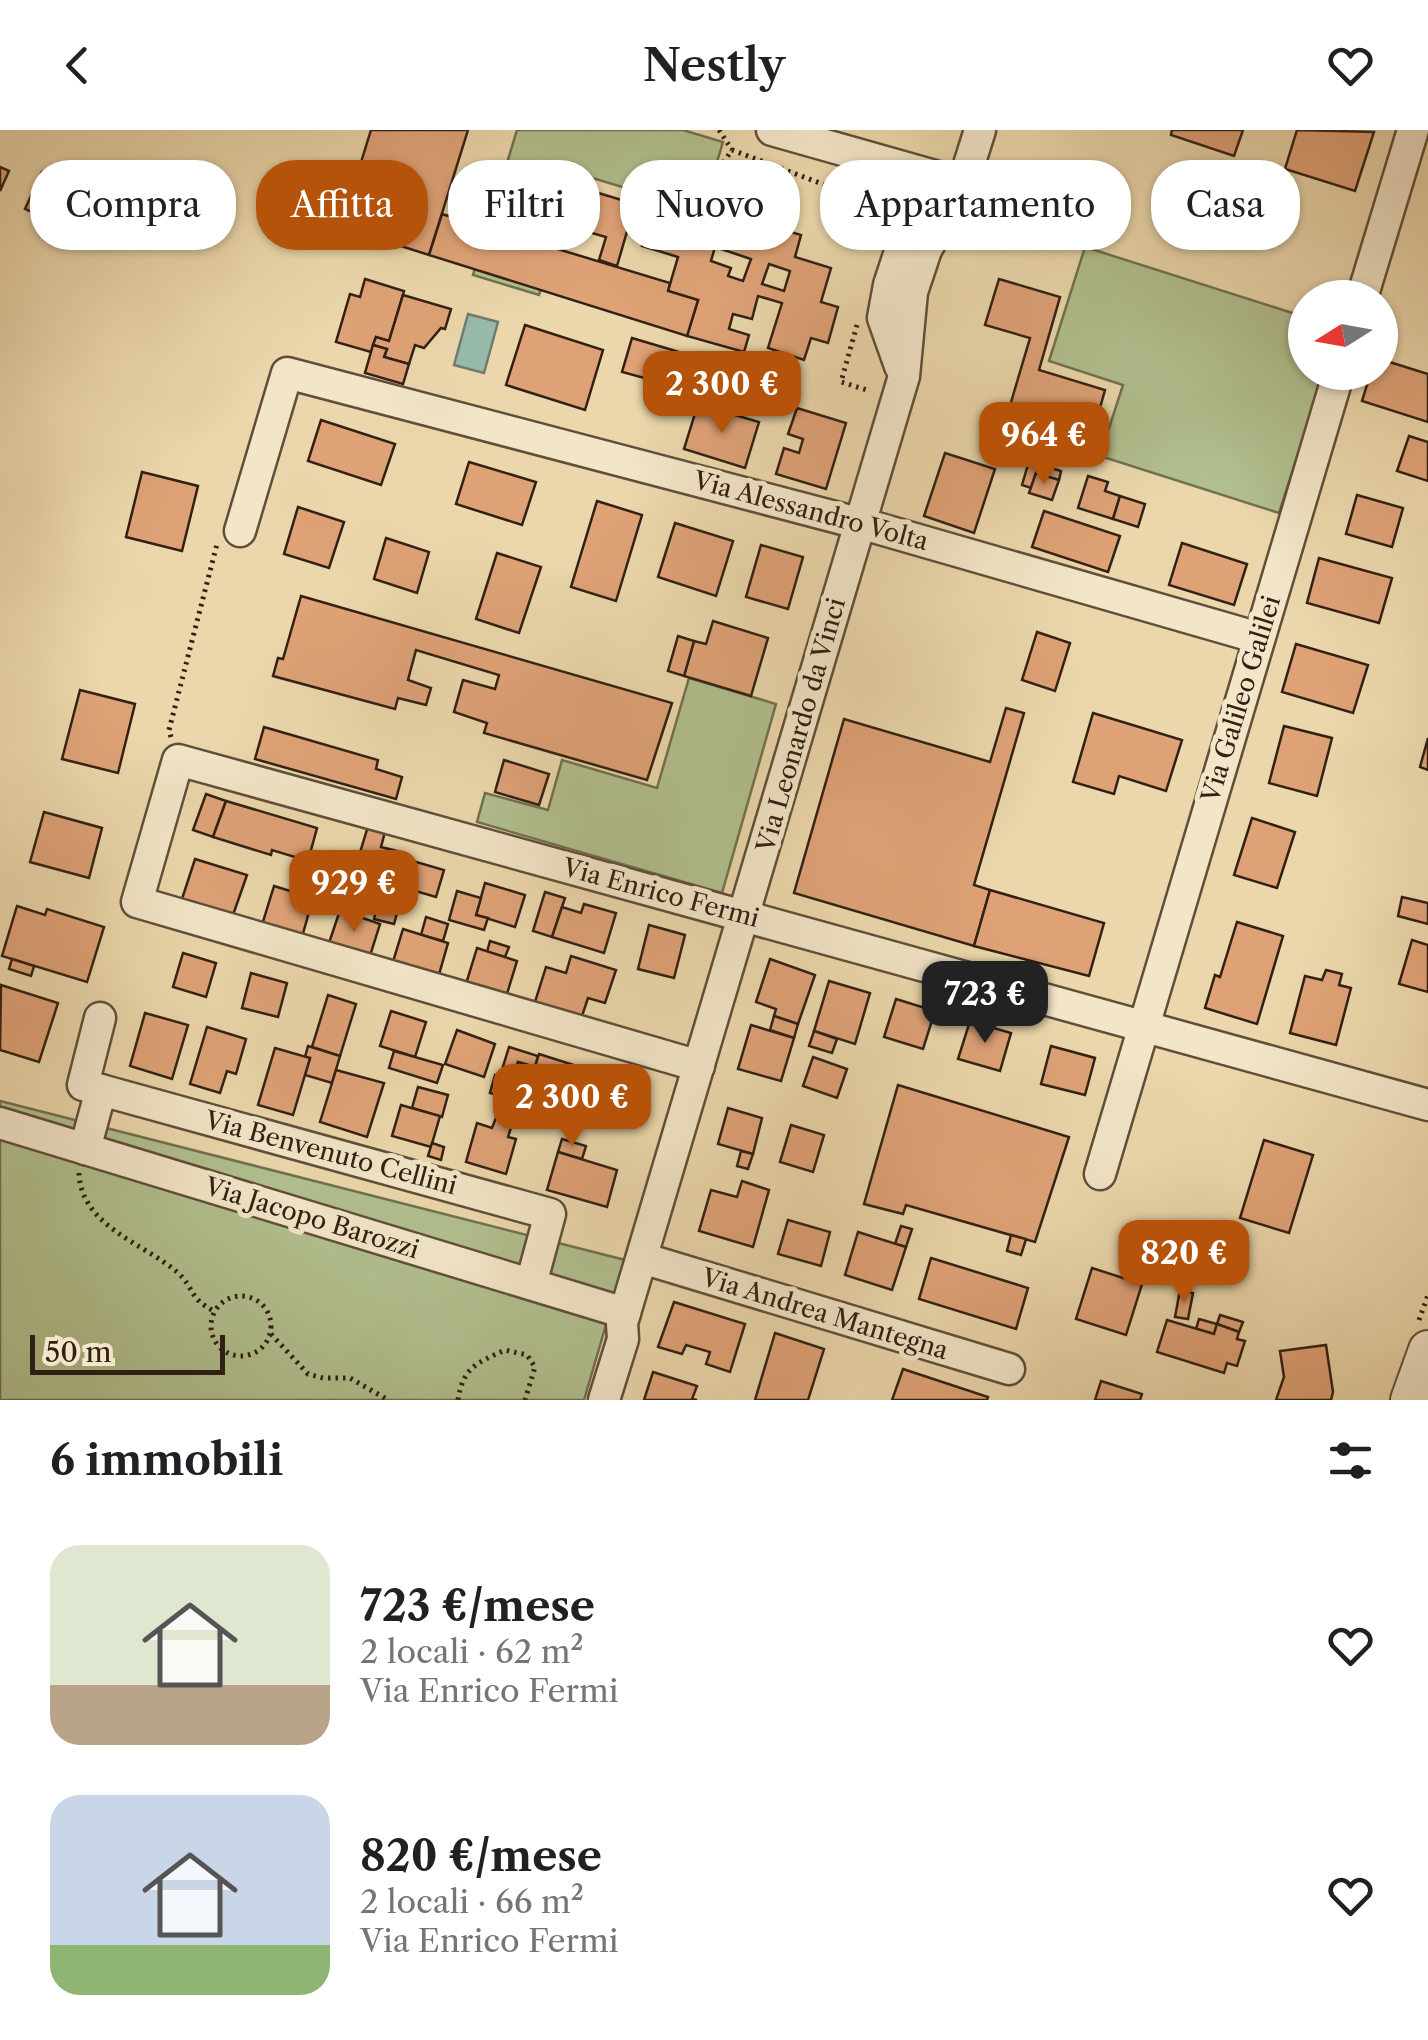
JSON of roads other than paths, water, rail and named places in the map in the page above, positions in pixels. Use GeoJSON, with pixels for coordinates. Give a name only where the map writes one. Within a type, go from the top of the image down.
{"type":"FeatureCollection","features":[{"type":"Feature","properties":{"kind":"street"},"geometry":{"type":"LineString","coordinates":[[772,130],[878,160]]}},
{"type":"Feature","properties":{"kind":"street"},"geometry":{"type":"LineString","coordinates":[[971,160],[980,130]]}},
{"type":"Feature","properties":{"kind":"street"},"geometry":{"type":"LineString","coordinates":[[1367,280],[1413,130]]}},
{"type":"Feature","properties":{"kind":"street","name":"Via Leonardo da Vinci"},"geometry":{"type":"LineString","coordinates":[[604,1400],[623,1340],[623,1318],[904,376],[883,318],[900,250]]}},
{"type":"Feature","properties":{"kind":"street","name":"Via Alessandro Volta"},"geometry":{"type":"LineString","coordinates":[[240,531],[288,373],[859,524],[1259,638]]}},
{"type":"Feature","properties":{"kind":"street","name":"Via Galileo Galilei"},"geometry":{"type":"LineString","coordinates":[[1144,1026],[1334,390]]}},
{"type":"Feature","properties":{"kind":"street","name":"Via Enrico Fermi"},"geometry":{"type":"LineString","coordinates":[[699,1066],[137,902],[178,760],[1428,1104]]}},
{"type":"Feature","properties":{"kind":"street"},"geometry":{"type":"LineString","coordinates":[[82,1157],[101,1090],[83,1085],[100,1018]]}},
{"type":"Feature","properties":{"kind":"street"},"geometry":{"type":"LineString","coordinates":[[1100,1174],[1144,1026]]}},
{"type":"Feature","properties":{"kind":"street","name":"Via Benvenuto Cellini"},"geometry":{"type":"LineString","coordinates":[[101,1090],[550,1214],[531,1284]]}},
{"type":"Feature","properties":{"kind":"street","name":"Via Jacopo Barozzi"},"geometry":{"type":"LineString","coordinates":[[0,1123],[82,1157],[531,1284],[623,1318]]}},
{"type":"Feature","properties":{"kind":"street","name":"Via Andrea Mantegna"},"geometry":{"type":"LineString","coordinates":[[642,1258],[1008,1370]]}},
{"type":"Feature","properties":{"kind":"street","name":"Via Leonardo da Vinci"},"geometry":{"type":"LineString","coordinates":[[589,1400],[609,1336],[623,1318]]}},
{"type":"Feature","properties":{"kind":"street"},"geometry":{"type":"LineString","coordinates":[[1410,1400],[1428,1350]]}}]}
